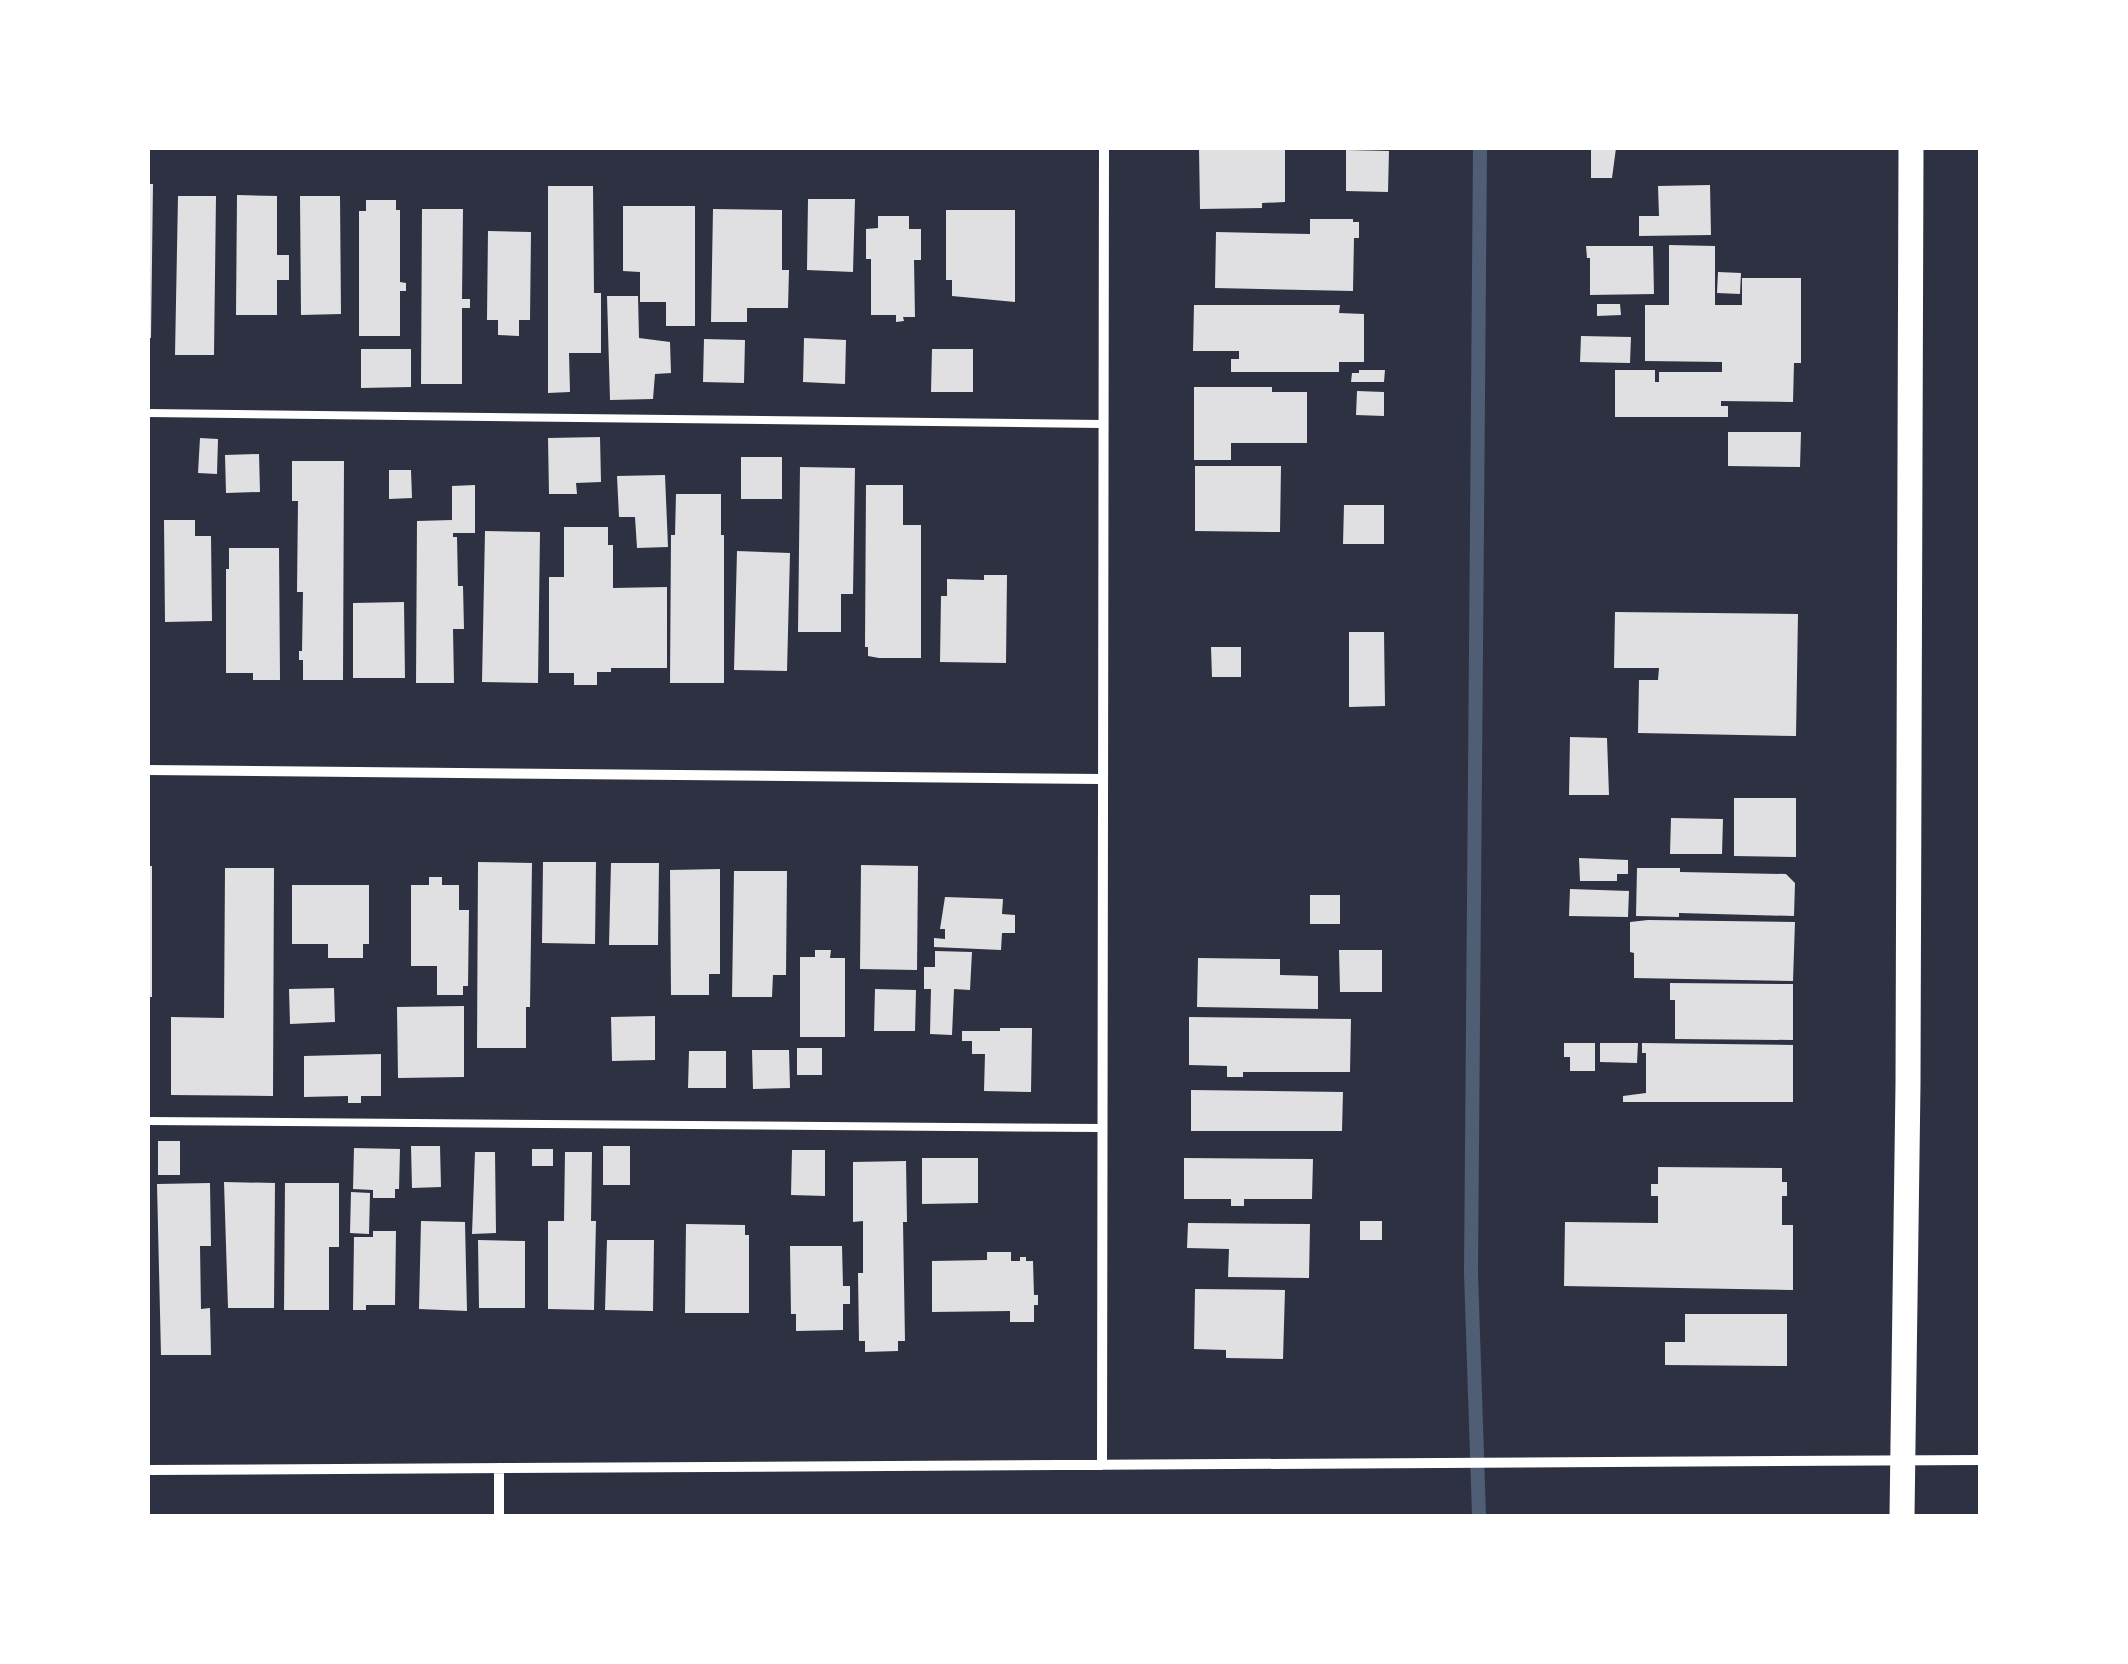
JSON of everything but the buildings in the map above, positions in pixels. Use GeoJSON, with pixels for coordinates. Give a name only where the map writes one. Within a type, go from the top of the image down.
{"type":"FeatureCollection","features":[{"type":"Feature","properties":{"kind":"main road"},"geometry":{"type":"LineString","coordinates":[[1902,1516],[1908,1084],[1911,148]]}},
{"type":"Feature","properties":{"kind":"street"},"geometry":{"type":"LineString","coordinates":[[1102,1465],[1100,779],[1104,148]]}},
{"type":"Feature","properties":{"kind":"street"},"geometry":{"type":"LineString","coordinates":[[148,770],[1100,779]]}},
{"type":"Feature","properties":{"kind":"street"},"geometry":{"type":"LineString","coordinates":[[148,1470],[1980,1460]]}},
{"type":"Feature","properties":{"kind":"street"},"geometry":{"type":"LineString","coordinates":[[499,1468],[499,1516]]}},
{"type":"Feature","properties":{"kind":"lane"},"geometry":{"type":"LineString","coordinates":[[148,414],[1102,424]]}},
{"type":"Feature","properties":{"kind":"lane"},"geometry":{"type":"LineString","coordinates":[[148,1121],[1101,1128]]}},
{"type":"Feature","properties":{"kind":"waterway"},"geometry":{"type":"LineString","coordinates":[[1479,1516],[1471,1273],[1480,148]]}}]}
